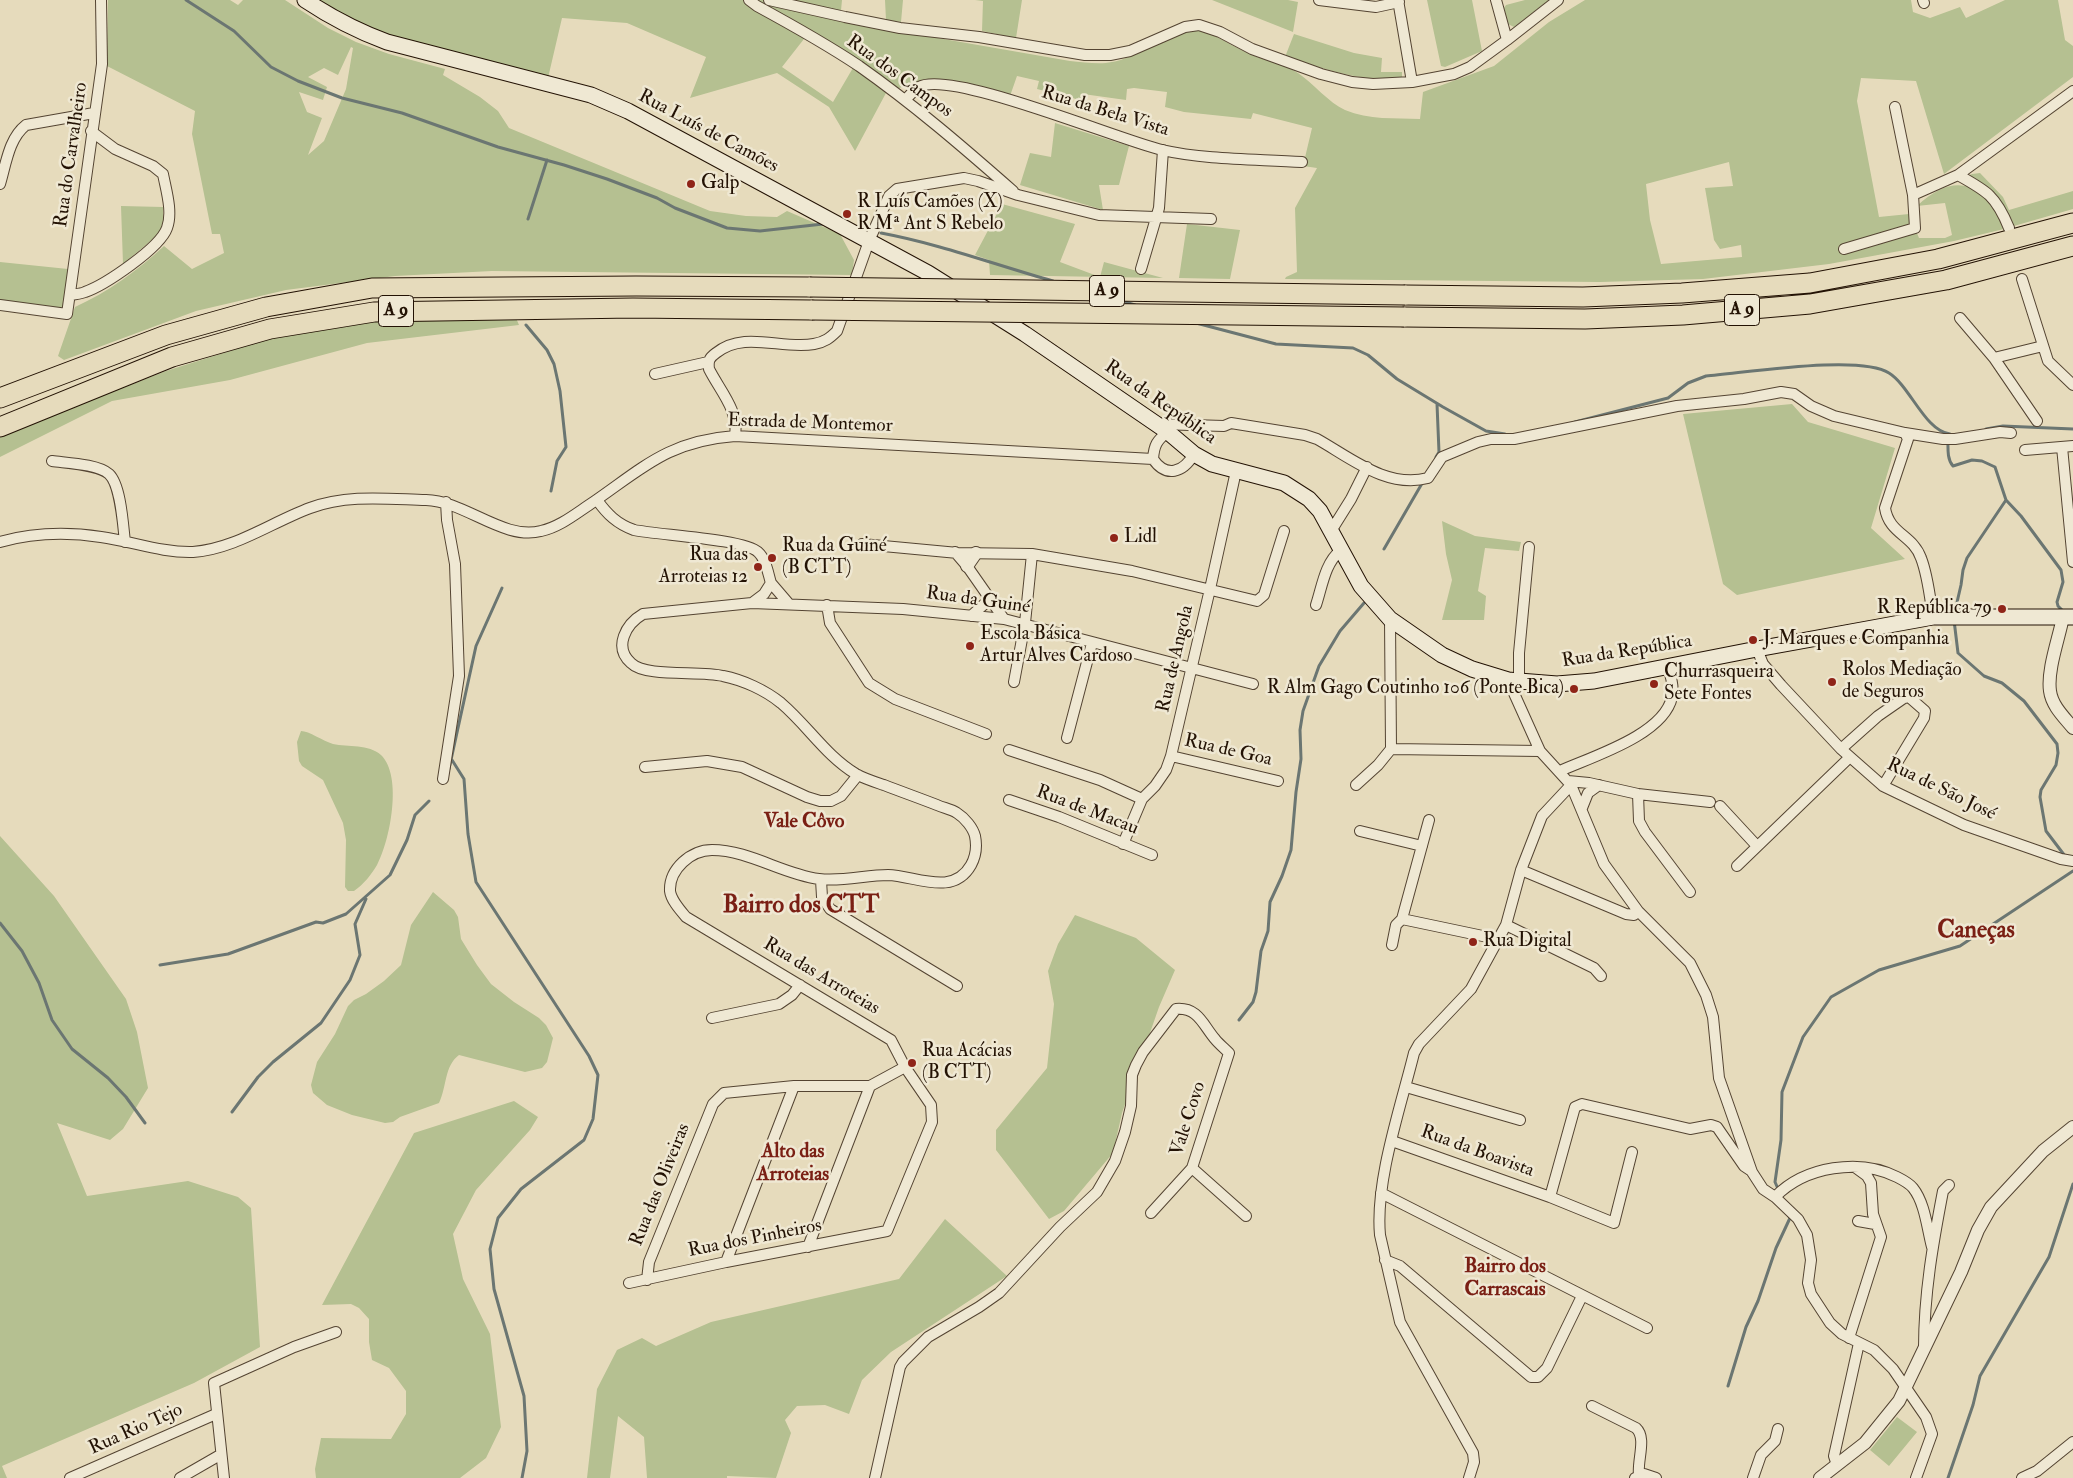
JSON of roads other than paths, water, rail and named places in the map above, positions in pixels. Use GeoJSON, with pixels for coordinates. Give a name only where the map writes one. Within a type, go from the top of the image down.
{"type":"FeatureCollection","features":[{"type":"Feature","properties":{"kind":"highway","name":"A 9"},"geometry":{"type":"LineString","coordinates":[[0,398],[166,335],[266,307],[372,288],[810,287],[1583,297],[1682,293],[1810,283],[1938,259],[2073,223]]}},
{"type":"Feature","properties":{"kind":"highway","name":"A 9"},"geometry":{"type":"LineString","coordinates":[[0,427],[172,357],[270,329],[374,312],[633,308],[1585,319],[1683,315],[1810,304],[1946,280],[2073,246]]}},
{"type":"Feature","properties":{"kind":"main road","name":"Rua Luís de Camões"},"geometry":{"type":"LineString","coordinates":[[305,0],[352,28],[387,42],[591,95],[628,111],[928,273],[1064,361]]}},
{"type":"Feature","properties":{"kind":"main road","name":"Rua da República"},"geometry":{"type":"LineString","coordinates":[[1064,361],[1162,428],[1194,454],[1212,464],[1284,483],[1309,499],[1320,511],[1340,551],[1361,586],[1390,619],[1442,655],[1472,669],[1514,681],[1557,684],[1594,681],[1933,617],[2068,617]]}},
{"type":"Feature","properties":{"kind":"street","name":"Rua do Carvalheiro"},"geometry":{"type":"LineString","coordinates":[[0,305],[67,314],[91,131],[102,64],[101,0]]}},
{"type":"Feature","properties":{"kind":"street","name":"Rua dos Campos"},"geometry":{"type":"LineString","coordinates":[[749,0],[827,46],[905,100],[962,146],[1018,196]]}},
{"type":"Feature","properties":{"kind":"street"},"geometry":{"type":"LineString","coordinates":[[769,0],[845,18],[900,28],[979,37],[1085,56],[1110,55],[1130,51],[1185,26],[1199,25],[1220,32],[1252,49],[1337,79],[1373,84],[1412,82],[1454,74],[1470,67],[1558,0]]}},
{"type":"Feature","properties":{"kind":"street"},"geometry":{"type":"LineString","coordinates":[[1319,0],[1376,6],[1398,1],[1412,82]]}},
{"type":"Feature","properties":{"kind":"street"},"geometry":{"type":"LineString","coordinates":[[1496,0],[1507,40]]}},
{"type":"Feature","properties":{"kind":"street","name":"Rua da Bela Vista"},"geometry":{"type":"LineString","coordinates":[[905,100],[919,86],[954,87],[992,94],[1163,150],[1206,156],[1302,162]]}},
{"type":"Feature","properties":{"kind":"street"},"geometry":{"type":"LineString","coordinates":[[1913,195],[1958,175],[2073,92]]}},
{"type":"Feature","properties":{"kind":"street"},"geometry":{"type":"LineString","coordinates":[[1844,249],[1915,228],[1913,195],[1895,107]]}},
{"type":"Feature","properties":{"kind":"street"},"geometry":{"type":"LineString","coordinates":[[0,184],[10,148],[19,131],[26,125],[94,113]]}},
{"type":"Feature","properties":{"kind":"street"},"geometry":{"type":"LineString","coordinates":[[70,295],[84,293],[129,268],[156,244],[167,230],[169,217],[163,174],[153,166],[115,149],[91,131]]}},
{"type":"Feature","properties":{"kind":"street"},"geometry":{"type":"LineString","coordinates":[[1141,269],[1159,208],[1163,150]]}},
{"type":"Feature","properties":{"kind":"street"},"geometry":{"type":"LineString","coordinates":[[1958,175],[1983,189],[1993,198],[2002,211],[2009,228]]}},
{"type":"Feature","properties":{"kind":"street"},"geometry":{"type":"LineString","coordinates":[[656,374],[708,362],[721,348],[735,342],[812,345],[826,341],[837,331],[869,242],[889,196],[897,189],[964,178],[978,180],[1018,196],[1099,216],[1211,219]]}},
{"type":"Feature","properties":{"kind":"street"},"geometry":{"type":"LineString","coordinates":[[2022,279],[2048,361],[2073,385]]}},
{"type":"Feature","properties":{"kind":"street"},"geometry":{"type":"LineString","coordinates":[[1960,318],[1994,358],[2037,421]]}},
{"type":"Feature","properties":{"kind":"street"},"geometry":{"type":"LineString","coordinates":[[1994,358],[2043,346]]}},
{"type":"Feature","properties":{"kind":"street"},"geometry":{"type":"LineString","coordinates":[[708,362],[715,381],[732,407],[736,428],[735,436]]}},
{"type":"Feature","properties":{"kind":"street"},"geometry":{"type":"LineString","coordinates":[[1194,454],[1191,460],[1175,471],[1166,471],[1158,466],[1153,459],[1162,428],[1224,426],[1231,424],[1305,435],[1317,439],[1385,477],[1399,480],[1423,479],[1442,456],[1478,442],[1491,439],[1514,439],[1677,406],[1788,392],[1822,412],[1905,432],[1943,439],[2000,432],[2011,434]]}},
{"type":"Feature","properties":{"kind":"street"},"geometry":{"type":"LineString","coordinates":[[1905,432],[1908,442],[1885,508],[1891,527],[1910,541],[1922,558],[1933,617]]}},
{"type":"Feature","properties":{"kind":"street","name":"Estrada de Montemor"},"geometry":{"type":"LineString","coordinates":[[0,542],[36,535],[68,534],[101,537],[173,551],[194,552],[216,547],[263,531],[310,508],[330,502],[362,498],[446,502],[509,529],[523,532],[541,532],[562,523],[646,465],[675,449],[713,438],[735,436],[1153,459]]}},
{"type":"Feature","properties":{"kind":"street"},"geometry":{"type":"LineString","coordinates":[[2025,450],[2073,446]]}},
{"type":"Feature","properties":{"kind":"street"},"geometry":{"type":"LineString","coordinates":[[2062,447],[2073,562]]}},
{"type":"Feature","properties":{"kind":"street"},"geometry":{"type":"LineString","coordinates":[[52,461],[79,465],[109,474],[114,481],[118,495],[125,542]]}},
{"type":"Feature","properties":{"kind":"street"},"geometry":{"type":"LineString","coordinates":[[1331,531],[1351,500],[1367,467]]}},
{"type":"Feature","properties":{"kind":"street","name":"Rua de Angola"},"geometry":{"type":"LineString","coordinates":[[1123,844],[1142,799],[1156,786],[1166,770],[1171,756],[1236,471]]}},
{"type":"Feature","properties":{"kind":"street"},"geometry":{"type":"LineString","coordinates":[[597,500],[607,514],[623,526],[634,530],[752,547],[764,558],[771,583],[789,604]]}},
{"type":"Feature","properties":{"kind":"street"},"geometry":{"type":"LineString","coordinates":[[442,779],[459,676],[455,564],[446,520],[446,502]]}},
{"type":"Feature","properties":{"kind":"street"},"geometry":{"type":"LineString","coordinates":[[862,544],[955,552],[1032,554],[1132,571],[1257,601],[1261,599],[1284,531]]}},
{"type":"Feature","properties":{"kind":"street"},"geometry":{"type":"LineString","coordinates":[[1529,547],[1520,654],[1514,681],[1540,751],[1569,783],[1582,808],[1604,864],[1638,911],[1690,963],[1706,995],[1712,1017],[1719,1078],[1752,1172],[1763,1189],[1798,1219],[1806,1230],[1810,1250],[1808,1283],[1811,1294],[1830,1323],[1854,1340],[1874,1350],[1900,1377],[1906,1389],[1926,1417],[1932,1434],[1916,1478]]}},
{"type":"Feature","properties":{"kind":"street"},"geometry":{"type":"LineString","coordinates":[[1316,604],[1333,557],[1340,551]]}},
{"type":"Feature","properties":{"kind":"street"},"geometry":{"type":"LineString","coordinates":[[955,552],[968,566],[1004,619]]}},
{"type":"Feature","properties":{"kind":"street"},"geometry":{"type":"LineString","coordinates":[[968,566],[976,553]]}},
{"type":"Feature","properties":{"kind":"street"},"geometry":{"type":"LineString","coordinates":[[1014,682],[1025,624],[1032,554]]}},
{"type":"Feature","properties":{"kind":"street"},"geometry":{"type":"LineString","coordinates":[[752,603],[764,594],[771,583]]}},
{"type":"Feature","properties":{"kind":"street"},"geometry":{"type":"LineString","coordinates":[[971,616],[990,599]]}},
{"type":"Feature","properties":{"kind":"street","name":"Rua da Guiné"},"geometry":{"type":"LineString","coordinates":[[752,603],[827,605],[1004,619],[1253,684]]}},
{"type":"Feature","properties":{"kind":"street","name":"Rua das Arroteias"},"geometry":{"type":"LineString","coordinates":[[752,603],[643,614],[635,619],[624,634],[624,652],[629,662],[646,672],[706,672],[740,680],[761,690],[780,702],[838,762],[858,775],[958,813],[972,828],[976,847],[975,858],[970,868],[962,877],[949,883],[934,883],[887,875],[821,880],[783,871],[740,854],[709,850],[699,851],[688,857],[679,866],[670,892],[676,905],[686,917],[892,1040],[905,1068],[931,1105],[932,1122],[887,1231]]}},
{"type":"Feature","properties":{"kind":"street"},"geometry":{"type":"LineString","coordinates":[[827,605],[830,623],[869,683],[895,699],[986,734]]}},
{"type":"Feature","properties":{"kind":"street"},"geometry":{"type":"LineString","coordinates":[[2068,617],[2050,673],[2050,692],[2057,708],[2073,728]]}},
{"type":"Feature","properties":{"kind":"street"},"geometry":{"type":"LineString","coordinates":[[1356,785],[1378,765],[1391,749],[1390,619]]}},
{"type":"Feature","properties":{"kind":"street"},"geometry":{"type":"LineString","coordinates":[[1067,738],[1092,643]]}},
{"type":"Feature","properties":{"kind":"street","name":"Rua de São José"},"geometry":{"type":"LineString","coordinates":[[1757,649],[1763,664],[1769,671],[1841,749],[1883,786],[1964,825],[2061,859],[2073,861]]}},
{"type":"Feature","properties":{"kind":"street"},"geometry":{"type":"LineString","coordinates":[[1560,772],[1647,730],[1661,717],[1668,709],[1672,698],[1672,685],[1668,667]]}},
{"type":"Feature","properties":{"kind":"street"},"geometry":{"type":"LineString","coordinates":[[1841,749],[1878,716],[1904,698],[1909,697],[1925,711],[1924,718],[1883,786]]}},
{"type":"Feature","properties":{"kind":"street"},"geometry":{"type":"LineString","coordinates":[[1391,749],[1540,751]]}},
{"type":"Feature","properties":{"kind":"street"},"geometry":{"type":"LineString","coordinates":[[1009,750],[1100,780],[1142,799]]}},
{"type":"Feature","properties":{"kind":"street","name":"Rua de Goa"},"geometry":{"type":"LineString","coordinates":[[1171,756],[1278,781]]}},
{"type":"Feature","properties":{"kind":"street"},"geometry":{"type":"LineString","coordinates":[[1737,866],[1850,757]]}},
{"type":"Feature","properties":{"kind":"street"},"geometry":{"type":"LineString","coordinates":[[645,767],[707,761],[742,767],[807,797],[820,801],[831,801],[841,796],[858,775]]}},
{"type":"Feature","properties":{"kind":"street"},"geometry":{"type":"LineString","coordinates":[[1569,783],[1599,785],[1638,794],[1715,804],[1757,846]]}},
{"type":"Feature","properties":{"kind":"street"},"geometry":{"type":"LineString","coordinates":[[1469,1478],[1474,1462],[1473,1453],[1468,1441],[1431,1381],[1400,1322],[1378,1222],[1381,1193],[1414,1053],[1419,1044],[1470,989],[1506,924],[1521,870],[1542,816],[1569,783]]}},
{"type":"Feature","properties":{"kind":"street"},"geometry":{"type":"LineString","coordinates":[[1582,808],[1588,793],[1599,785]]}},
{"type":"Feature","properties":{"kind":"street"},"geometry":{"type":"LineString","coordinates":[[1638,794],[1639,821],[1645,832],[1690,892]]}},
{"type":"Feature","properties":{"kind":"street","name":"Rua de Macau"},"geometry":{"type":"LineString","coordinates":[[1008,800],[1059,817],[1152,855]]}},
{"type":"Feature","properties":{"kind":"street"},"geometry":{"type":"LineString","coordinates":[[1392,945],[1396,925],[1402,919],[1429,820]]}},
{"type":"Feature","properties":{"kind":"street"},"geometry":{"type":"LineString","coordinates":[[1360,831],[1422,846]]}},
{"type":"Feature","properties":{"kind":"street"},"geometry":{"type":"LineString","coordinates":[[1521,870],[1626,914],[1634,915],[1638,911]]}},
{"type":"Feature","properties":{"kind":"street"},"geometry":{"type":"LineString","coordinates":[[821,880],[822,897],[830,909],[957,986]]}},
{"type":"Feature","properties":{"kind":"street"},"geometry":{"type":"LineString","coordinates":[[1402,919],[1497,939]]}},
{"type":"Feature","properties":{"kind":"street"},"geometry":{"type":"LineString","coordinates":[[1506,924],[1594,968],[1601,976]]}},
{"type":"Feature","properties":{"kind":"street"},"geometry":{"type":"LineString","coordinates":[[712,1018],[779,1004],[792,995],[800,985]]}},
{"type":"Feature","properties":{"kind":"street","name":"Vale Covo"},"geometry":{"type":"LineString","coordinates":[[876,1478],[903,1362],[928,1336],[979,1308],[999,1293],[1060,1227],[1097,1192],[1115,1161],[1125,1132],[1131,1106],[1132,1075],[1136,1065],[1170,1016],[1178,1008],[1194,1014],[1206,1024],[1214,1038],[1229,1052],[1192,1168],[1151,1213]]}},
{"type":"Feature","properties":{"kind":"street"},"geometry":{"type":"LineString","coordinates":[[726,1262],[794,1086],[870,1086],[905,1068]]}},
{"type":"Feature","properties":{"kind":"street","name":"Rua das Oliveiras"},"geometry":{"type":"LineString","coordinates":[[647,1280],[649,1262],[713,1104],[724,1093],[794,1086]]}},
{"type":"Feature","properties":{"kind":"street"},"geometry":{"type":"LineString","coordinates":[[808,1247],[870,1086]]}},
{"type":"Feature","properties":{"kind":"street"},"geometry":{"type":"LineString","coordinates":[[1406,1088],[1520,1120]]}},
{"type":"Feature","properties":{"kind":"street","name":"Rua da Boavista"},"geometry":{"type":"LineString","coordinates":[[1550,1197],[1575,1107],[1578,1104],[1690,1128],[1717,1127],[1744,1166],[1752,1172]]}},
{"type":"Feature","properties":{"kind":"street"},"geometry":{"type":"LineString","coordinates":[[1820,1478],[1873,1435],[1906,1389],[1961,1272],[1978,1230],[1991,1207],[2043,1151],[2073,1127]]}},
{"type":"Feature","properties":{"kind":"street","name":"Rua da Boavista"},"geometry":{"type":"LineString","coordinates":[[1392,1140],[1550,1197],[1614,1223],[1632,1152]]}},
{"type":"Feature","properties":{"kind":"street"},"geometry":{"type":"LineString","coordinates":[[1192,1168],[1246,1216]]}},
{"type":"Feature","properties":{"kind":"street"},"geometry":{"type":"LineString","coordinates":[[1772,1196],[1819,1171],[1832,1168],[1880,1170],[1912,1186],[1920,1200],[1932,1247]]}},
{"type":"Feature","properties":{"kind":"street"},"geometry":{"type":"LineString","coordinates":[[1837,1465],[1834,1458],[1854,1340],[1881,1237],[1872,1214],[1871,1183],[1867,1176],[1855,1168]]}},
{"type":"Feature","properties":{"kind":"street"},"geometry":{"type":"LineString","coordinates":[[1924,1349],[1927,1290],[1932,1247],[1943,1190],[1948,1185]]}},
{"type":"Feature","properties":{"kind":"street"},"geometry":{"type":"LineString","coordinates":[[1381,1193],[1647,1328]]}},
{"type":"Feature","properties":{"kind":"street"},"geometry":{"type":"LineString","coordinates":[[1858,1221],[1875,1224]]}},
{"type":"Feature","properties":{"kind":"street","name":"Rua dos Pinheiros"},"geometry":{"type":"LineString","coordinates":[[629,1283],[887,1231]]}},
{"type":"Feature","properties":{"kind":"street"},"geometry":{"type":"LineString","coordinates":[[1385,1260],[1400,1266],[1531,1377],[1538,1377],[1547,1368],[1582,1296]]}},
{"type":"Feature","properties":{"kind":"street"},"geometry":{"type":"LineString","coordinates":[[224,1478],[220,1455],[214,1383],[294,1347],[336,1332]]}},
{"type":"Feature","properties":{"kind":"street"},"geometry":{"type":"LineString","coordinates":[[1592,1406],[1640,1431],[1642,1436],[1637,1476],[1645,1474],[1656,1478]]}},
{"type":"Feature","properties":{"kind":"street","name":"Rua Rio Tejo"},"geometry":{"type":"LineString","coordinates":[[70,1478],[216,1414]]}},
{"type":"Feature","properties":{"kind":"street"},"geometry":{"type":"LineString","coordinates":[[1753,1478],[1762,1455],[1775,1441],[1778,1429]]}},
{"type":"Feature","properties":{"kind":"street"},"geometry":{"type":"LineString","coordinates":[[2022,1478],[2037,1471],[2073,1442]]}},
{"type":"Feature","properties":{"kind":"street"},"geometry":{"type":"LineString","coordinates":[[180,1478],[220,1455]]}},
{"type":"Feature","properties":{"kind":"waterway"},"geometry":{"type":"LineString","coordinates":[[186,0],[234,31],[271,67],[298,81],[342,98],[402,113],[498,147],[607,179],[727,228],[760,231],[823,224]]}},
{"type":"Feature","properties":{"kind":"waterway"},"geometry":{"type":"LineString","coordinates":[[528,219],[547,160]]}},
{"type":"Feature","properties":{"kind":"waterway"},"geometry":{"type":"LineString","coordinates":[[881,233],[946,249],[1053,281]]}},
{"type":"Feature","properties":{"kind":"waterway"},"geometry":{"type":"LineString","coordinates":[[1115,299],[1135,305]]}},
{"type":"Feature","properties":{"kind":"waterway"},"geometry":{"type":"LineString","coordinates":[[1196,323],[1276,344],[1353,348],[1368,355],[1397,379],[1443,407],[1486,431],[1505,434]]}},
{"type":"Feature","properties":{"kind":"waterway"},"geometry":{"type":"LineString","coordinates":[[526,325],[547,350],[554,364],[560,391],[566,447],[557,461],[551,491]]}},
{"type":"Feature","properties":{"kind":"waterway"},"geometry":{"type":"LineString","coordinates":[[1575,422],[1668,398],[1688,383],[1706,376],[1801,366],[1854,365],[1874,368],[1889,373],[1897,379],[1925,417],[1941,431],[1950,434]]}},
{"type":"Feature","properties":{"kind":"waterway"},"geometry":{"type":"LineString","coordinates":[[1436,457],[1439,452],[1437,404]]}},
{"type":"Feature","properties":{"kind":"waterway"},"geometry":{"type":"LineString","coordinates":[[1986,429],[2003,426],[2073,429]]}},
{"type":"Feature","properties":{"kind":"waterway"},"geometry":{"type":"LineString","coordinates":[[1948,440],[1949,457],[1953,466],[1972,460],[1982,461],[1995,467],[2006,500],[2021,516],[2061,570],[2063,582],[2057,602],[2064,612]]}},
{"type":"Feature","properties":{"kind":"waterway"},"geometry":{"type":"LineString","coordinates":[[1384,549],[1424,480]]}},
{"type":"Feature","properties":{"kind":"waterway"},"geometry":{"type":"LineString","coordinates":[[1955,611],[1967,558],[2006,500]]}},
{"type":"Feature","properties":{"kind":"waterway"},"geometry":{"type":"LineString","coordinates":[[449,769],[476,646],[502,588]]}},
{"type":"Feature","properties":{"kind":"waterway"},"geometry":{"type":"LineString","coordinates":[[1239,1020],[1253,1002],[1261,951],[1268,931],[1270,902],[1291,850],[1301,759],[1300,730],[1303,711],[1319,666],[1340,631],[1364,603]]}},
{"type":"Feature","properties":{"kind":"waterway"},"geometry":{"type":"LineString","coordinates":[[1954,620],[1958,653],[1984,676],[2002,683],[2024,701],[2057,744],[2056,765],[2041,790],[2040,797],[2046,831],[2065,856]]}},
{"type":"Feature","properties":{"kind":"waterway"},"geometry":{"type":"LineString","coordinates":[[452,760],[464,779],[468,834],[476,882],[589,1056],[598,1075],[593,1119],[584,1140],[521,1189],[498,1218],[490,1249],[494,1289],[524,1396],[527,1451],[522,1478]]}},
{"type":"Feature","properties":{"kind":"waterway"},"geometry":{"type":"LineString","coordinates":[[160,965],[228,954],[316,922],[323,923],[346,914],[390,875],[407,840],[415,815],[429,801]]}},
{"type":"Feature","properties":{"kind":"waterway"},"geometry":{"type":"LineString","coordinates":[[1779,1191],[1775,1182],[1781,1140],[1782,1092],[1803,1037],[1831,997],[1879,970],[1960,946],[2073,871]]}},
{"type":"Feature","properties":{"kind":"waterway"},"geometry":{"type":"LineString","coordinates":[[232,1112],[258,1077],[273,1062],[321,1023],[350,980],[360,955],[355,924],[366,899]]}},
{"type":"Feature","properties":{"kind":"waterway"},"geometry":{"type":"LineString","coordinates":[[0,923],[22,951],[39,983],[52,1020],[72,1049],[108,1078],[126,1097],[145,1123]]}},
{"type":"Feature","properties":{"kind":"waterway"},"geometry":{"type":"LineString","coordinates":[[1948,1478],[1973,1405],[1980,1376],[2049,1257],[2073,1184]]}},
{"type":"Feature","properties":{"kind":"waterway"},"geometry":{"type":"LineString","coordinates":[[1728,1386],[1746,1327],[1758,1301],[1776,1248],[1790,1218],[1788,1215]]}},
{"type":"Feature","properties":{"kind":"place","name":"Galp"},"geometry":{"type":"Point","coordinates":[691,184]}},
{"type":"Feature","properties":{"kind":"place","name":"R Luís Camões (X) R Mª Ant S Rebelo"},"geometry":{"type":"Point","coordinates":[847,214]}},
{"type":"Feature","properties":{"kind":"place","name":"Lidl"},"geometry":{"type":"Point","coordinates":[1114,538]}},
{"type":"Feature","properties":{"kind":"place","name":"Rua da Guiné (B CTT)"},"geometry":{"type":"Point","coordinates":[772,558]}},
{"type":"Feature","properties":{"kind":"place","name":"Rua das Arroteias 12"},"geometry":{"type":"Point","coordinates":[758,567]}},
{"type":"Feature","properties":{"kind":"place","name":"R República 79"},"geometry":{"type":"Point","coordinates":[2002,609]}},
{"type":"Feature","properties":{"kind":"place","name":"J. Marques e Companhia"},"geometry":{"type":"Point","coordinates":[1753,640]}},
{"type":"Feature","properties":{"kind":"place","name":"Escola Básica Artur Alves Cardoso"},"geometry":{"type":"Point","coordinates":[970,646]}},
{"type":"Feature","properties":{"kind":"place","name":"Rolos Mediação de Seguros"},"geometry":{"type":"Point","coordinates":[1832,682]}},
{"type":"Feature","properties":{"kind":"place","name":"Churrasqueira Sete Fontes"},"geometry":{"type":"Point","coordinates":[1654,684]}},
{"type":"Feature","properties":{"kind":"place","name":"R Alm Gago Coutinho 106 (Ponte Bica)"},"geometry":{"type":"Point","coordinates":[1574,689]}},
{"type":"Feature","properties":{"kind":"place","name":"Rua Digital"},"geometry":{"type":"Point","coordinates":[1473,942]}},
{"type":"Feature","properties":{"kind":"place","name":"Rua Acácias (B CTT)"},"geometry":{"type":"Point","coordinates":[912,1063]}},
{"type":"Feature","properties":{"kind":"district","name":"Vale Côvo"},"geometry":{"type":"Point","coordinates":[804,823]}},
{"type":"Feature","properties":{"kind":"district","name":"Bairro dos CTT"},"geometry":{"type":"Point","coordinates":[801,907]}},
{"type":"Feature","properties":{"kind":"district","name":"Caneças"},"geometry":{"type":"Point","coordinates":[1976,932]}},
{"type":"Feature","properties":{"kind":"district","name":"Alto das Arroteias"},"geometry":{"type":"Point","coordinates":[793,1164]}},
{"type":"Feature","properties":{"kind":"district","name":"Bairro dos Carrascais"},"geometry":{"type":"Point","coordinates":[1505,1280]}}]}
